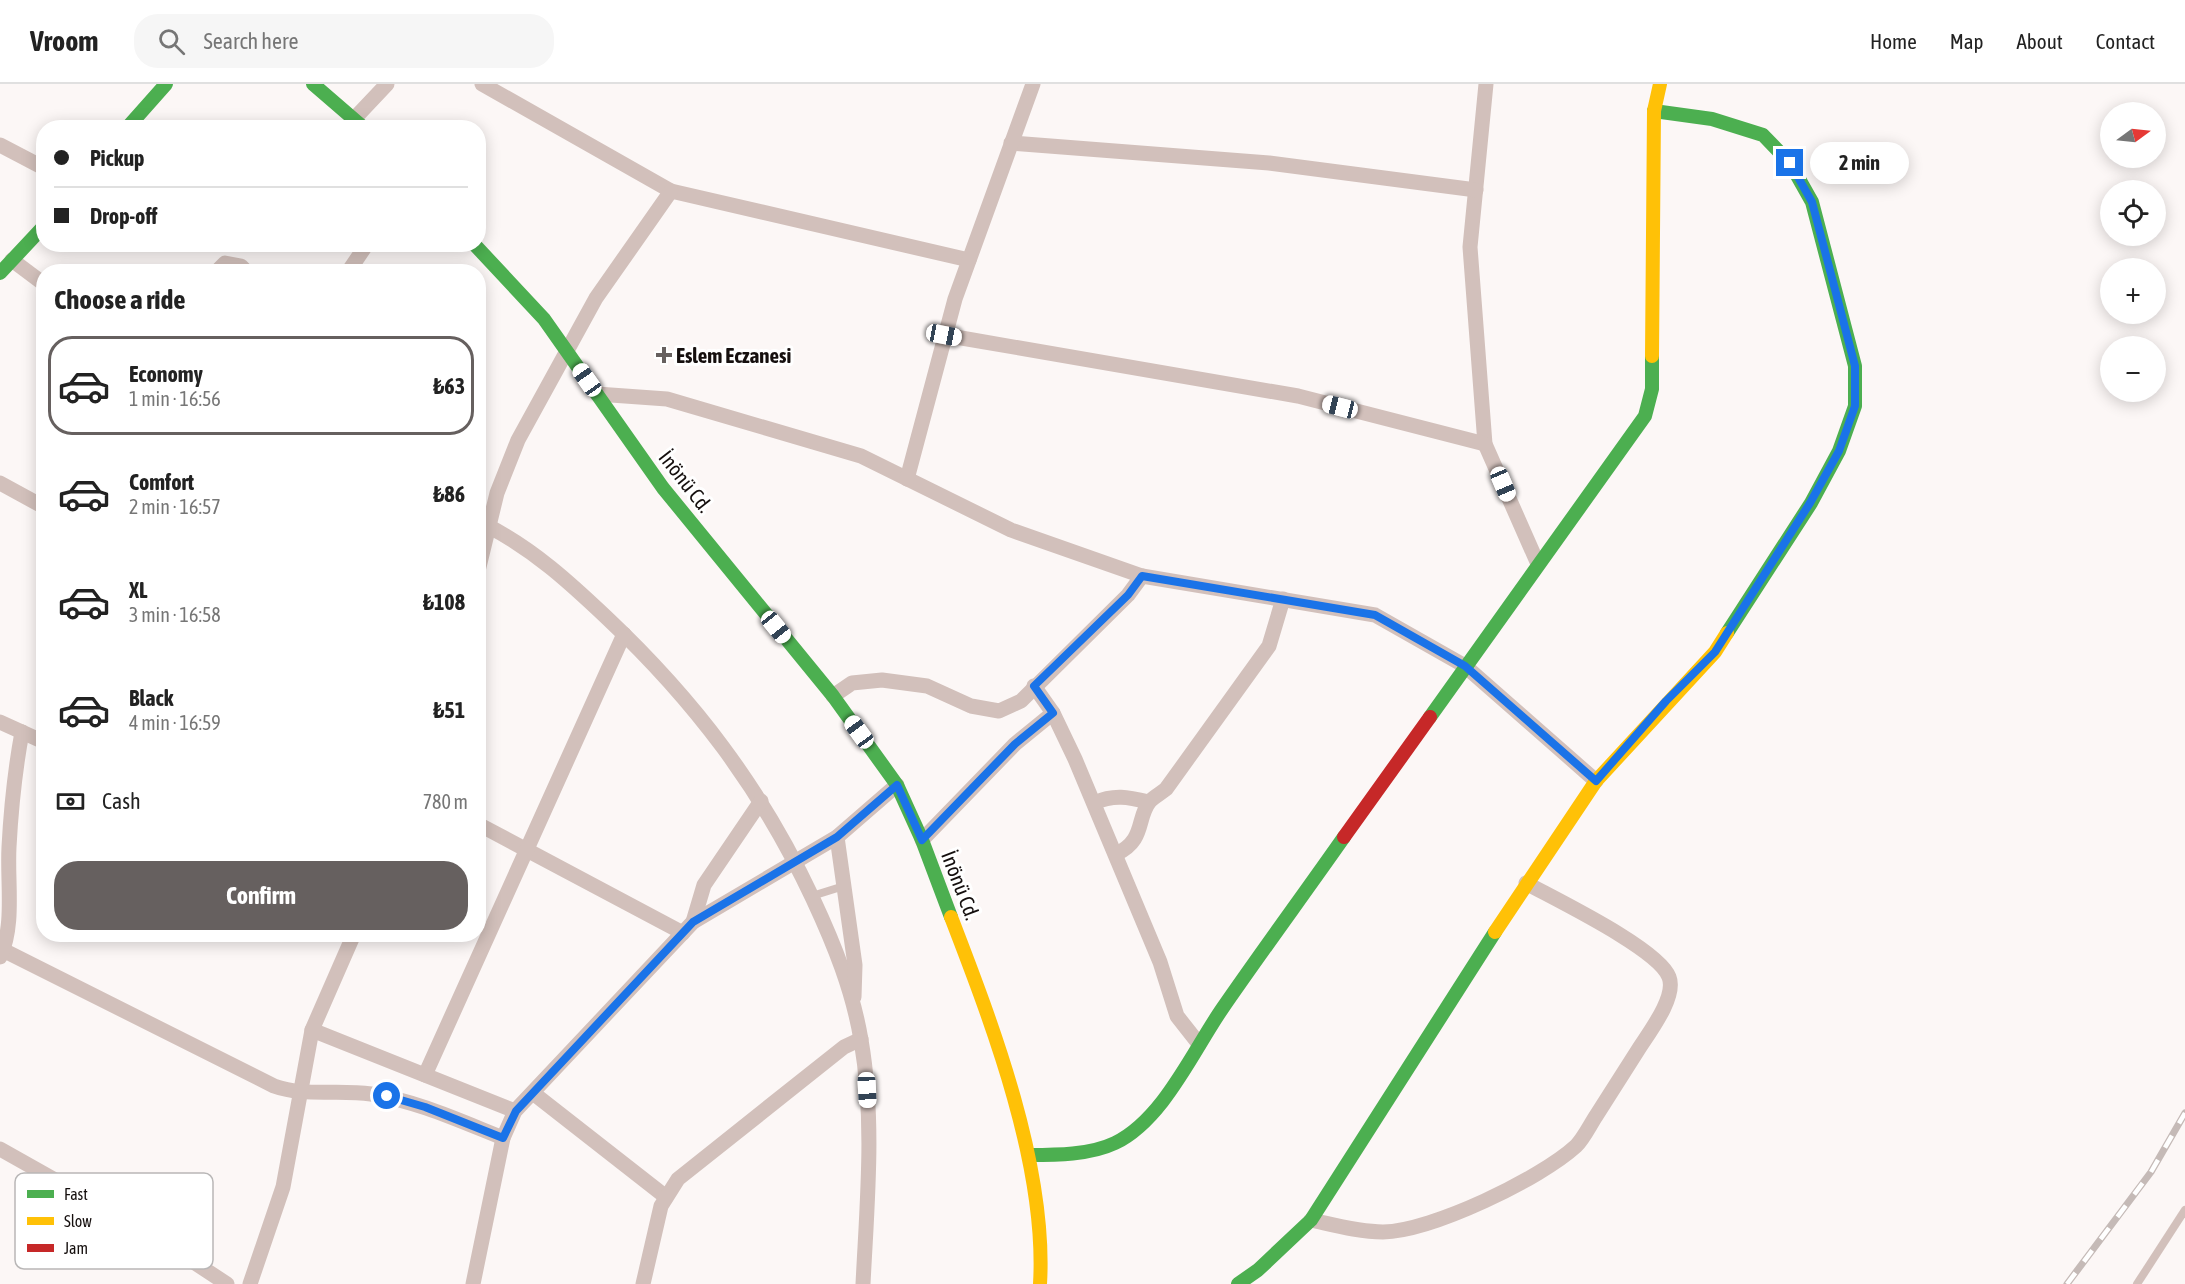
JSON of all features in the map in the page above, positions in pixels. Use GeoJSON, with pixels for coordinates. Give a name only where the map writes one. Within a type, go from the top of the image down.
{"type":"FeatureCollection","features":[{"type":"Feature","properties":{"kind":"street"},"geometry":{"type":"LineString","coordinates":[[134,120],[166,84]]}},
{"type":"Feature","properties":{"kind":"street"},"geometry":{"type":"LineString","coordinates":[[313,84],[355,120]]}},
{"type":"Feature","properties":{"kind":"street"},"geometry":{"type":"LineString","coordinates":[[361,120],[387,84]]}},
{"type":"Feature","properties":{"kind":"street"},"geometry":{"type":"LineString","coordinates":[[482,84],[671,192],[969,260]]}},
{"type":"Feature","properties":{"kind":"street"},"geometry":{"type":"LineString","coordinates":[[907,479],[944,335],[1011,144],[1028,84]]}},
{"type":"Feature","properties":{"kind":"street"},"geometry":{"type":"LineString","coordinates":[[1486,84],[1470,247],[1485,444],[1538,564]]}},
{"type":"Feature","properties":{"kind":"street"},"geometry":{"type":"LineString","coordinates":[[1029,1155],[1058,1155],[1115,1143],[1154,1112],[1199,1044],[1465,666],[1646,416],[1652,389],[1651,213],[1654,111],[1660,84]]}},
{"type":"Feature","properties":{"kind":"street"},"geometry":{"type":"LineString","coordinates":[[1238,1284],[1258,1270],[1311,1220],[1526,883],[1596,781],[1666,701],[1715,652],[1810,503],[1839,451],[1855,406],[1855,366],[1812,202],[1790,163],[1763,135],[1712,119],[1654,111]]}},
{"type":"Feature","properties":{"kind":"street"},"geometry":{"type":"LineString","coordinates":[[1011,144],[1269,164],[1476,190]]}},
{"type":"Feature","properties":{"kind":"street"},"geometry":{"type":"LineString","coordinates":[[0,145],[36,164]]}},
{"type":"Feature","properties":{"kind":"street"},"geometry":{"type":"LineString","coordinates":[[486,535],[500,483],[518,440],[596,298],[671,192]]}},
{"type":"Feature","properties":{"kind":"street"},"geometry":{"type":"LineString","coordinates":[[0,273],[36,234]]}},
{"type":"Feature","properties":{"kind":"street","name":"İnönü Cd."},"geometry":{"type":"LineString","coordinates":[[481,252],[544,319],[663,488],[833,696],[897,785],[922,840],[982,998],[1029,1155],[1042,1251],[1040,1284]]}},
{"type":"Feature","properties":{"kind":"street"},"geometry":{"type":"LineString","coordinates":[[12,260],[36,278]]}},
{"type":"Feature","properties":{"kind":"street"},"geometry":{"type":"LineString","coordinates":[[944,335],[1298,396],[1485,444]]}},
{"type":"Feature","properties":{"kind":"street"},"geometry":{"type":"LineString","coordinates":[[597,394],[667,399],[861,456],[1011,530],[1142,576],[1375,615],[1465,666],[1596,781]]}},
{"type":"Feature","properties":{"kind":"street"},"geometry":{"type":"LineString","coordinates":[[0,483],[36,503]]}},
{"type":"Feature","properties":{"kind":"street"},"geometry":{"type":"LineString","coordinates":[[488,526],[510,537],[554,568],[624,634],[705,722],[761,801],[795,861],[834,946],[853,1004],[861,1039],[868,1134],[863,1284]]}},
{"type":"Feature","properties":{"kind":"street"},"geometry":{"type":"LineString","coordinates":[[833,696],[852,683],[882,680],[927,686],[971,706],[999,711],[1021,701],[1122,601],[1142,576]]}},
{"type":"Feature","properties":{"kind":"street"},"geometry":{"type":"LineString","coordinates":[[1116,854],[1128,849],[1142,826],[1149,802],[1166,789],[1269,646],[1283,599]]}},
{"type":"Feature","properties":{"kind":"street"},"geometry":{"type":"LineString","coordinates":[[486,941],[624,634]]}},
{"type":"Feature","properties":{"kind":"street"},"geometry":{"type":"LineString","coordinates":[[1034,686],[1053,713],[1094,803],[1160,962],[1177,1016],[1199,1044]]}},
{"type":"Feature","properties":{"kind":"street"},"geometry":{"type":"LineString","coordinates":[[922,840],[1015,744],[1053,713]]}},
{"type":"Feature","properties":{"kind":"street"},"geometry":{"type":"LineString","coordinates":[[0,722],[36,738]]}},
{"type":"Feature","properties":{"kind":"street"},"geometry":{"type":"LineString","coordinates":[[22,732],[4,847],[7,935],[2,954],[274,1086],[298,1092],[345,1091],[387,1096],[425,1107],[503,1138]]}},
{"type":"Feature","properties":{"kind":"street"},"geometry":{"type":"LineString","coordinates":[[473,1284],[503,1138],[516,1111],[688,928],[837,837],[897,785]]}},
{"type":"Feature","properties":{"kind":"street"},"geometry":{"type":"LineString","coordinates":[[1094,803],[1107,797],[1124,796],[1149,802]]}},
{"type":"Feature","properties":{"kind":"street"},"geometry":{"type":"LineString","coordinates":[[688,928],[704,885],[761,801]]}},
{"type":"Feature","properties":{"kind":"street"},"geometry":{"type":"LineString","coordinates":[[486,828],[688,928]]}},
{"type":"Feature","properties":{"kind":"street"},"geometry":{"type":"LineString","coordinates":[[837,837],[856,975],[853,1004]]}},
{"type":"Feature","properties":{"kind":"street"},"geometry":{"type":"LineString","coordinates":[[1311,1220],[1339,1227],[1383,1232],[1424,1225],[1548,1168],[1578,1144],[1662,1012],[1669,996],[1670,978],[1658,961],[1627,940],[1526,883]]}},
{"type":"Feature","properties":{"kind":"street"},"geometry":{"type":"LineString","coordinates":[[250,1284],[283,1187],[298,1092],[312,1030],[350,942]]}},
{"type":"Feature","properties":{"kind":"street"},"geometry":{"type":"LineString","coordinates":[[425,1075],[485,942]]}},
{"type":"Feature","properties":{"kind":"street"},"geometry":{"type":"LineString","coordinates":[[312,1030],[516,1111]]}},
{"type":"Feature","properties":{"kind":"street"},"geometry":{"type":"LineString","coordinates":[[644,1284],[661,1206],[686,1171],[844,1047],[861,1039]]}},
{"type":"Feature","properties":{"kind":"street"},"geometry":{"type":"LineString","coordinates":[[533,1093],[666,1197]]}},
{"type":"Feature","properties":{"kind":"street"},"geometry":{"type":"LineString","coordinates":[[0,1149],[43,1173]]}},
{"type":"Feature","properties":{"kind":"street"},"geometry":{"type":"LineString","coordinates":[[204,1269],[227,1284]]}},
{"type":"Feature","properties":{"kind":"lane"},"geometry":{"type":"LineString","coordinates":[[812,896],[844,886]]}},
{"type":"Feature","properties":{"kind":"lane"},"geometry":{"type":"LineString","coordinates":[[2137,1284],[2185,1210]]}},
{"type":"Feature","properties":{"kind":"railway"},"geometry":{"type":"LineString","coordinates":[[2067,1284],[2151,1172],[2185,1113]]}},
{"type":"Feature","properties":{"kind":"traffic: fast"},"geometry":{"type":"LineString","coordinates":[[134,120],[166,84]]}},
{"type":"Feature","properties":{"kind":"traffic: fast"},"geometry":{"type":"LineString","coordinates":[[313,84],[355,120]]}},
{"type":"Feature","properties":{"kind":"traffic: fast"},"geometry":{"type":"LineString","coordinates":[[1654,111],[1712,119],[1763,135],[1790,163],[1812,202],[1855,366],[1855,406],[1839,451],[1811,503],[1727,633]]}},
{"type":"Feature","properties":{"kind":"traffic: fast"},"geometry":{"type":"LineString","coordinates":[[0,273],[36,235]]}},
{"type":"Feature","properties":{"kind":"traffic: fast"},"geometry":{"type":"LineString","coordinates":[[481,252],[544,319],[663,488],[833,696],[897,785],[922,840],[951,917]]}},
{"type":"Feature","properties":{"kind":"traffic: fast"},"geometry":{"type":"LineString","coordinates":[[1430,717],[1645,416],[1652,389],[1652,356]]}},
{"type":"Feature","properties":{"kind":"traffic: fast"},"geometry":{"type":"LineString","coordinates":[[1029,1155],[1073,1154],[1105,1147],[1132,1132],[1148,1118],[1176,1083],[1222,1009],[1344,837]]}},
{"type":"Feature","properties":{"kind":"traffic: fast"},"geometry":{"type":"LineString","coordinates":[[1238,1284],[1258,1270],[1311,1220],[1495,932]]}},
{"type":"Feature","properties":{"kind":"traffic: slow"},"geometry":{"type":"LineString","coordinates":[[1652,356],[1654,111],[1660,84]]}},
{"type":"Feature","properties":{"kind":"traffic: slow"},"geometry":{"type":"LineString","coordinates":[[1495,932],[1596,781],[1715,652],[1727,633]]}},
{"type":"Feature","properties":{"kind":"traffic: slow"},"geometry":{"type":"LineString","coordinates":[[951,917],[984,1004],[1014,1098],[1026,1145],[1035,1193],[1040,1239],[1040,1284]]}},
{"type":"Feature","properties":{"kind":"traffic: jam"},"geometry":{"type":"LineString","coordinates":[[1344,837],[1430,717]]}},
{"type":"Feature","properties":{"kind":"place","name":"Eslem Eczanesi"},"geometry":{"type":"Point","coordinates":[664,355]}},
{"type":"Feature","properties":{"kind":"route"},"geometry":{"type":"LineString","coordinates":[[387,1096],[425,1107],[503,1138],[516,1111],[693,922],[837,837],[897,785],[922,840],[1015,744],[1053,713],[1034,686],[1128,595],[1142,576],[1375,615],[1465,666],[1596,781],[1666,701],[1715,652],[1810,503],[1839,451],[1855,406],[1855,366],[1812,202],[1790,163]]}}]}
